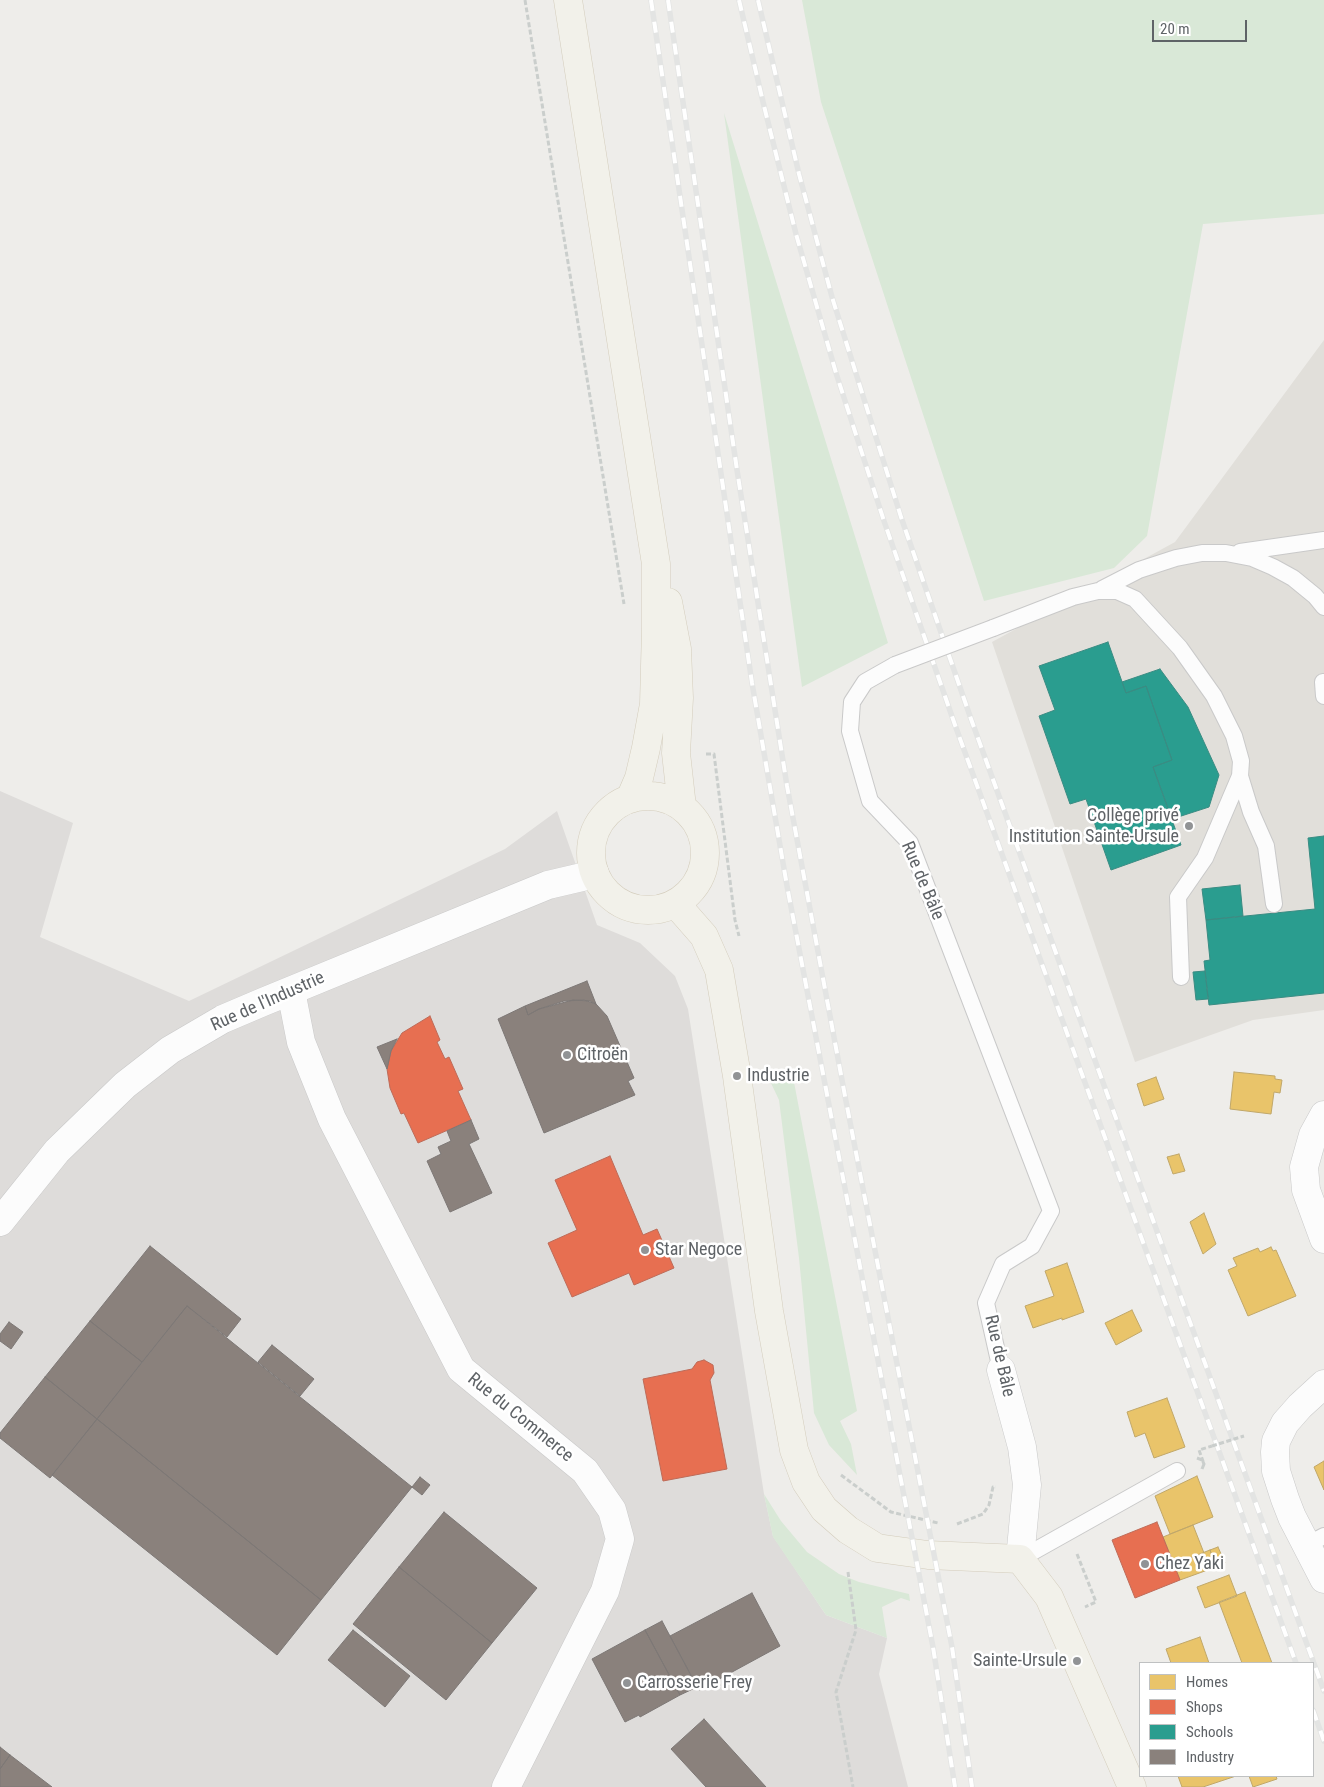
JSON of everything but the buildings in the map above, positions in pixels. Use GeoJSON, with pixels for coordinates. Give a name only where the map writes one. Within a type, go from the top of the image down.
{"type":"FeatureCollection","features":[{"type":"Feature","properties":{"kind":"main road"},"geometry":{"type":"LineString","coordinates":[[568,0],[656,564],[666,596],[677,649],[679,698],[676,753],[682,807]]}},
{"type":"Feature","properties":{"kind":"main road"},"geometry":{"type":"LineString","coordinates":[[630,799],[639,778],[654,704],[656,564]]}},
{"type":"Feature","properties":{"kind":"main road"},"geometry":{"type":"LineString","coordinates":[[648,796],[666,799],[682,807],[695,820],[704,838],[705,857],[701,876],[691,892],[676,904],[658,910],[638,910],[620,903],[605,891],[595,874],[591,856],[593,838],[601,821],[614,807],[630,799],[648,796]]}},
{"type":"Feature","properties":{"kind":"main road"},"geometry":{"type":"LineString","coordinates":[[676,904],[704,936],[718,970],[737,1076],[769,1311],[794,1450],[806,1482],[824,1509],[848,1530],[877,1548],[928,1555],[1020,1559],[1049,1597],[1132,1787]]}},
{"type":"Feature","properties":{"kind":"street","name":"Rue de l'Industrie"},"geometry":{"type":"LineString","coordinates":[[0,1222],[56,1151],[125,1084],[170,1050],[223,1019],[548,885],[595,874]]}},
{"type":"Feature","properties":{"kind":"street","name":"Rue du Commerce"},"geometry":{"type":"LineString","coordinates":[[291,991],[302,1042],[332,1119],[460,1370],[585,1471],[612,1510],[620,1539],[604,1591],[506,1787]]}},
{"type":"Feature","properties":{"kind":"street"},"geometry":{"type":"LineString","coordinates":[[1324,1115],[1313,1134],[1304,1167],[1306,1190],[1324,1239]]}},
{"type":"Feature","properties":{"kind":"street","name":"Rue de Bâle"},"geometry":{"type":"LineString","coordinates":[[1001,1370],[1022,1447],[1027,1485],[1020,1559]]}},
{"type":"Feature","properties":{"kind":"street"},"geometry":{"type":"LineString","coordinates":[[1324,1384],[1288,1419],[1276,1441],[1275,1461],[1280,1483],[1292,1517],[1316,1540],[1324,1579]]}},
{"type":"Feature","properties":{"kind":"lane"},"geometry":{"type":"LineString","coordinates":[[1226,554],[1324,540]]}},
{"type":"Feature","properties":{"kind":"lane"},"geometry":{"type":"LineString","coordinates":[[1098,591],[1139,570],[1176,558],[1202,553],[1226,554],[1252,558],[1273,567],[1293,578],[1315,596],[1324,607]]}},
{"type":"Feature","properties":{"kind":"lane","name":"Rue de Bâle"},"geometry":{"type":"LineString","coordinates":[[1001,1370],[986,1303],[1003,1264],[1032,1246],[1051,1212],[910,843],[870,801],[850,731],[852,702],[865,682],[895,665],[1073,597],[1098,591],[1117,590],[1135,598],[1180,648],[1214,696],[1234,736],[1241,761],[1240,776],[1205,858],[1178,897],[1181,978]]}},
{"type":"Feature","properties":{"kind":"lane"},"geometry":{"type":"LineString","coordinates":[[1240,776],[1250,812],[1266,846],[1274,904]]}},
{"type":"Feature","properties":{"kind":"lane"},"geometry":{"type":"LineString","coordinates":[[1020,1559],[1177,1471]]}},
{"type":"Feature","properties":{"kind":"path"},"geometry":{"type":"LineString","coordinates":[[525,0],[625,611]]}},
{"type":"Feature","properties":{"kind":"path"},"geometry":{"type":"LineString","coordinates":[[704,754],[714,754],[739,937]]}},
{"type":"Feature","properties":{"kind":"path"},"geometry":{"type":"LineString","coordinates":[[1212,1446],[1244,1436]]}},
{"type":"Feature","properties":{"kind":"path"},"geometry":{"type":"LineString","coordinates":[[837,1470],[843,1478],[891,1512],[939,1523]]}},
{"type":"Feature","properties":{"kind":"path"},"geometry":{"type":"LineString","coordinates":[[956,1524],[983,1514],[989,1505],[992,1487],[1027,1485]]}},
{"type":"Feature","properties":{"kind":"path"},"geometry":{"type":"LineString","coordinates":[[848,1572],[856,1630],[836,1692],[853,1787]]}},
{"type":"Feature","properties":{"kind":"shaded area","name":"Collège privé Institution Sainte-Ursule"},"geometry":{"type":"Polygon","coordinates":[[[1324,340],[1324,1010],[1253,1020],[1135,1062],[992,642],[1175,542],[1324,340]]]}},
{"type":"Feature","properties":{"kind":"shaded area"},"geometry":{"type":"Polygon","coordinates":[[[0,791],[73,823],[40,937],[189,1001],[505,849],[557,811],[597,925],[640,943],[675,976],[688,1009],[764,1494],[773,1536],[826,1615],[887,1638],[879,1674],[908,1787],[0,1787],[0,791]]]}},
{"type":"Feature","properties":{"kind":"green space"},"geometry":{"type":"Polygon","coordinates":[[[802,0],[1324,0],[1324,214],[1203,224],[1147,536],[1114,568],[984,601],[821,102],[802,0]]]}},
{"type":"Feature","properties":{"kind":"green space"},"geometry":{"type":"Polygon","coordinates":[[[724,113],[888,643],[802,687],[724,113]]]}},
{"type":"Feature","properties":{"kind":"green space"},"geometry":{"type":"Polygon","coordinates":[[[793,1077],[857,1411],[840,1421],[851,1444],[857,1475],[829,1445],[814,1413],[799,1258],[779,1100],[770,1081],[793,1077]]]}},
{"type":"Feature","properties":{"kind":"green space"},"geometry":{"type":"Polygon","coordinates":[[[764,1494],[781,1521],[807,1552],[839,1574],[859,1582],[909,1594],[910,1601],[901,1598],[882,1607],[887,1638],[826,1615],[773,1537],[764,1494]]]}},
{"type":"Feature","properties":{"kind":"railway"},"geometry":{"type":"LineString","coordinates":[[651,0],[752,683],[787,886],[933,1647],[955,1787]]}},
{"type":"Feature","properties":{"kind":"railway"},"geometry":{"type":"LineString","coordinates":[[668,0],[737,470],[787,786],[952,1647],[972,1787]]}},
{"type":"Feature","properties":{"kind":"railway"},"geometry":{"type":"LineString","coordinates":[[739,0],[796,234],[836,373],[884,521],[955,725],[1296,1662]]}},
{"type":"Feature","properties":{"kind":"railway"},"geometry":{"type":"LineString","coordinates":[[758,0],[799,174],[832,297],[901,517],[971,719],[1313,1662]]}},
{"type":"Feature","properties":{"kind":"railway"},"geometry":{"type":"LineString","coordinates":[[1314,1663],[1324,1691]]}},
{"type":"Feature","properties":{"kind":"railway"},"geometry":{"type":"LineString","coordinates":[[1314,1713],[1324,1741]]}},
{"type":"Feature","properties":{"kind":"place","name":"Collège privé Institution Sainte-Ursule"},"geometry":{"type":"Point","coordinates":[1189,826]}},
{"type":"Feature","properties":{"kind":"place","name":"Citroën"},"geometry":{"type":"Point","coordinates":[567,1055]}},
{"type":"Feature","properties":{"kind":"place","name":"Industrie"},"geometry":{"type":"Point","coordinates":[737,1076]}},
{"type":"Feature","properties":{"kind":"place","name":"Star Negoce"},"geometry":{"type":"Point","coordinates":[645,1250]}},
{"type":"Feature","properties":{"kind":"place","name":"Chez Yaki"},"geometry":{"type":"Point","coordinates":[1145,1564]}},
{"type":"Feature","properties":{"kind":"place","name":"Sainte-Ursule"},"geometry":{"type":"Point","coordinates":[1077,1661]}},
{"type":"Feature","properties":{"kind":"place","name":"Carrosserie Frey"},"geometry":{"type":"Point","coordinates":[627,1683]}}]}
